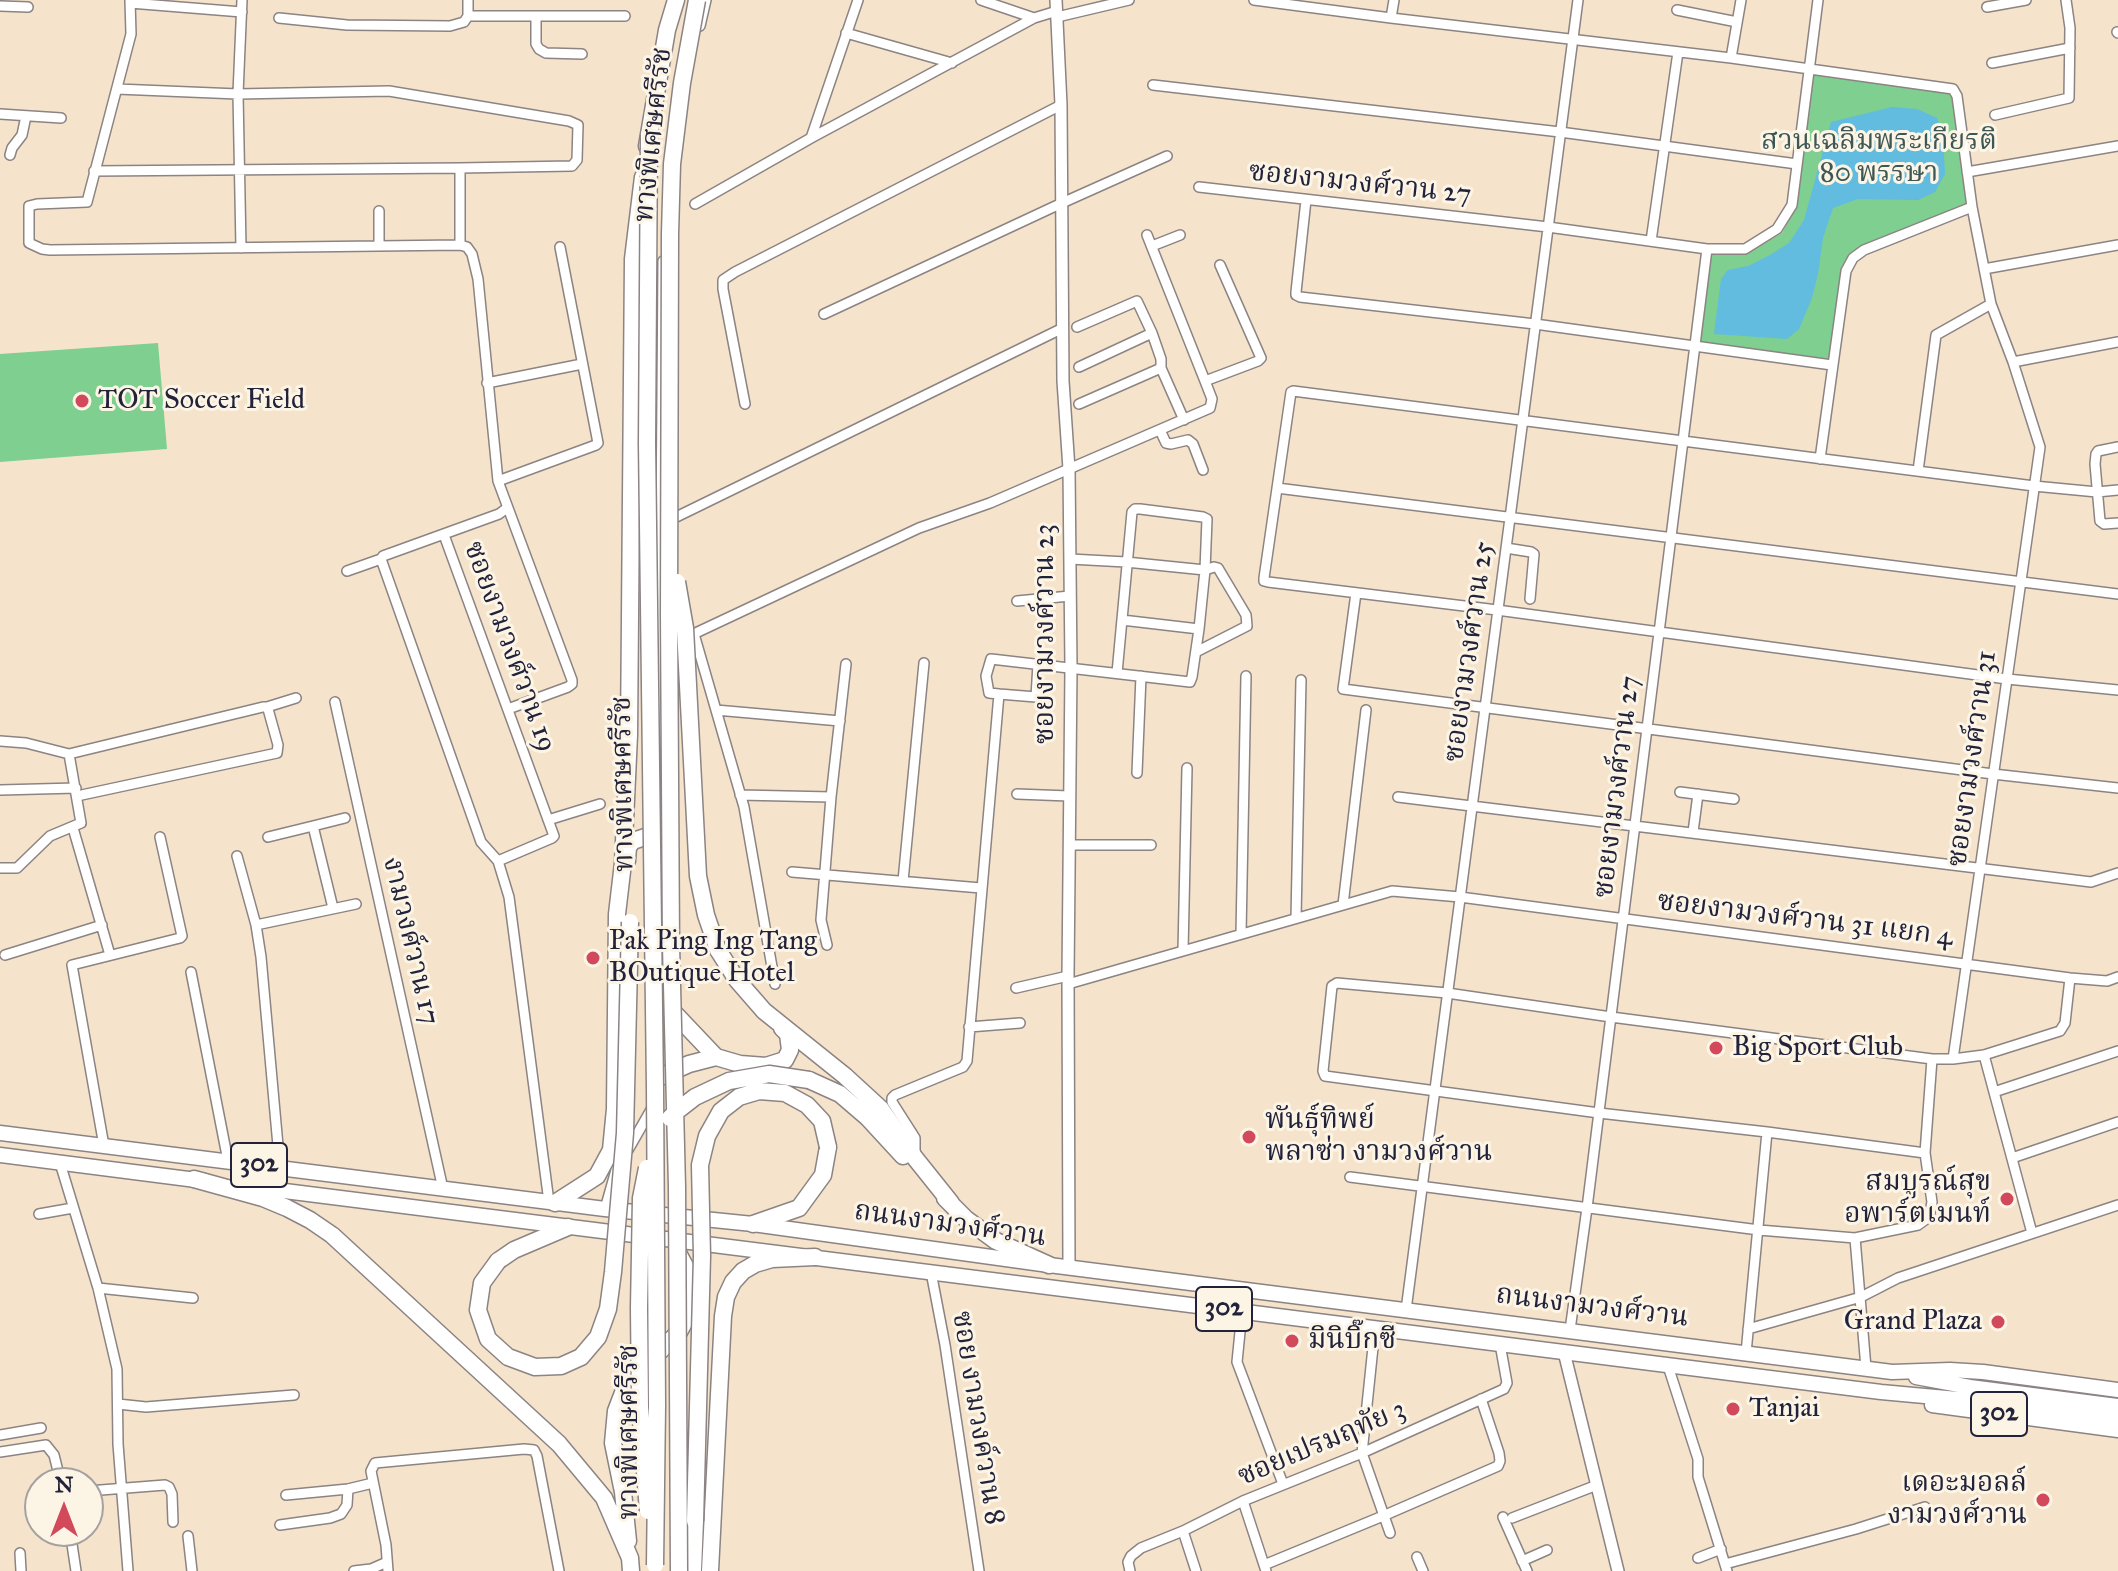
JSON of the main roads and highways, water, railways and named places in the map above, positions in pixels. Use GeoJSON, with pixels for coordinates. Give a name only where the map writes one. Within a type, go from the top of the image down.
{"type":"FeatureCollection","features":[{"type":"Feature","properties":{"kind":"highway","name":"ทางพิเศษศรีรัช"},"geometry":{"type":"LineString","coordinates":[[656,1568],[655,1088],[647,414],[649,135],[667,30],[676,0]]}},
{"type":"Feature","properties":{"kind":"highway","name":"ทางพิเศษศรีรัช"},"geometry":{"type":"LineString","coordinates":[[679,1571],[677,1187],[671,945],[669,300],[672,164],[697,0]]}},
{"type":"Feature","properties":{"kind":"highway"},"geometry":{"type":"LineString","coordinates":[[568,1227],[514,1250],[498,1261],[482,1283],[478,1310],[488,1339],[508,1357],[535,1367],[561,1366],[581,1357],[598,1337],[608,1309],[613,1272],[625,1133],[630,922],[624,866],[624,825],[629,735],[633,259],[649,135]]}},
{"type":"Feature","properties":{"kind":"highway"},"geometry":{"type":"LineString","coordinates":[[660,998],[716,1057],[740,1064],[766,1066],[785,1060],[790,1050],[788,1034],[737,980],[718,950],[706,915],[698,876],[685,628],[671,549]]}},
{"type":"Feature","properties":{"kind":"highway"},"geometry":{"type":"LineString","coordinates":[[552,1202],[597,1176],[611,1150],[615,1109],[617,914],[624,866],[628,847],[633,841],[658,832],[655,828],[650,832],[630,832],[624,825]]}},
{"type":"Feature","properties":{"kind":"highway"},"geometry":{"type":"LineString","coordinates":[[764,1011],[881,1109],[951,1203]]}},
{"type":"Feature","properties":{"kind":"highway"},"geometry":{"type":"LineString","coordinates":[[660,1077],[689,1064],[716,1057]]}},
{"type":"Feature","properties":{"kind":"highway"},"geometry":{"type":"LineString","coordinates":[[656,1568],[647,1503],[640,1407],[641,1198],[646,1168],[662,1128],[695,1097],[729,1081],[769,1074],[809,1080],[840,1094],[981,1231],[1049,1265]]}},
{"type":"Feature","properties":{"kind":"highway"},"geometry":{"type":"LineString","coordinates":[[693,1571],[702,1271],[700,1165],[707,1136],[721,1111],[739,1097],[759,1091],[785,1093],[807,1105],[822,1121],[828,1147],[823,1175],[799,1208],[753,1224]]}},
{"type":"Feature","properties":{"kind":"highway"},"geometry":{"type":"LineString","coordinates":[[194,1179],[263,1198],[310,1220],[332,1235],[559,1444],[604,1498],[630,1565]]}},
{"type":"Feature","properties":{"kind":"highway"},"geometry":{"type":"LineString","coordinates":[[630,1565],[623,1492],[613,1443],[616,1411],[626,1385],[679,1332],[687,1317],[685,1266],[671,1239]]}},
{"type":"Feature","properties":{"kind":"highway"},"geometry":{"type":"LineString","coordinates":[[710,1571],[726,1297],[733,1282],[755,1264],[772,1259],[815,1257]]}},
{"type":"Feature","properties":{"kind":"main road","name":"ถนนงามวงศ์วาน"},"geometry":{"type":"LineString","coordinates":[[0,1133],[605,1209],[753,1224],[1069,1268],[1866,1368],[1892,1372],[1969,1394],[2118,1419]]}},
{"type":"Feature","properties":{"kind":"main road","name":"ถนนงามวงศ์วาน"},"geometry":{"type":"LineString","coordinates":[[0,1155],[1881,1392],[1969,1394],[2118,1406]]}},
{"type":"Feature","properties":{"kind":"main road","name":"ถนนงามวงศ์วาน"},"geometry":{"type":"LineString","coordinates":[[1892,1372],[1983,1372],[2118,1390]]}},
{"type":"Feature","properties":{"kind":"main road","name":"ถนนงามวงศ์วาน"},"geometry":{"type":"LineString","coordinates":[[1881,1392],[1951,1408],[2118,1430]]}},
{"type":"Feature","properties":{"kind":"water"},"geometry":{"type":"Polygon","coordinates":[[[1892,107],[1917,109],[1937,118],[1943,135],[1945,174],[1935,192],[1918,200],[1858,199],[1833,208],[1823,238],[1812,298],[1799,329],[1787,339],[1714,334],[1721,279],[1728,270],[1748,266],[1789,243],[1804,220],[1831,122],[1892,107]]]}},
{"type":"Feature","properties":{"kind":"place","name":"TOT Soccer Field"},"geometry":{"type":"Point","coordinates":[82,401]}},
{"type":"Feature","properties":{"kind":"place","name":"Pak Ping Ing Tang BOutique Hotel"},"geometry":{"type":"Point","coordinates":[593,958]}},
{"type":"Feature","properties":{"kind":"place","name":"Big Sport Club"},"geometry":{"type":"Point","coordinates":[1716,1048]}},
{"type":"Feature","properties":{"kind":"place","name":"พันธุ์ทิพย์ พลาซ่า งามวงศ์วาน"},"geometry":{"type":"Point","coordinates":[1249,1137]}},
{"type":"Feature","properties":{"kind":"place","name":"สมบูรณ์สุข อพาร์ตเมนท์"},"geometry":{"type":"Point","coordinates":[2007,1199]}},
{"type":"Feature","properties":{"kind":"place","name":"Grand Plaza"},"geometry":{"type":"Point","coordinates":[1998,1322]}},
{"type":"Feature","properties":{"kind":"place","name":"มินิบิ๊กซี"},"geometry":{"type":"Point","coordinates":[1292,1341]}},
{"type":"Feature","properties":{"kind":"place","name":"Tanjai"},"geometry":{"type":"Point","coordinates":[1733,1409]}},
{"type":"Feature","properties":{"kind":"place","name":"เดอะมอลล์ งามวงศ์วาน"},"geometry":{"type":"Point","coordinates":[2043,1500]}},
{"type":"Feature","properties":{"kind":"park label","name":"สวนเฉลิมพระเกียรติ 80 พรรษา"},"geometry":{"type":"Point","coordinates":[1879,158]}}]}
